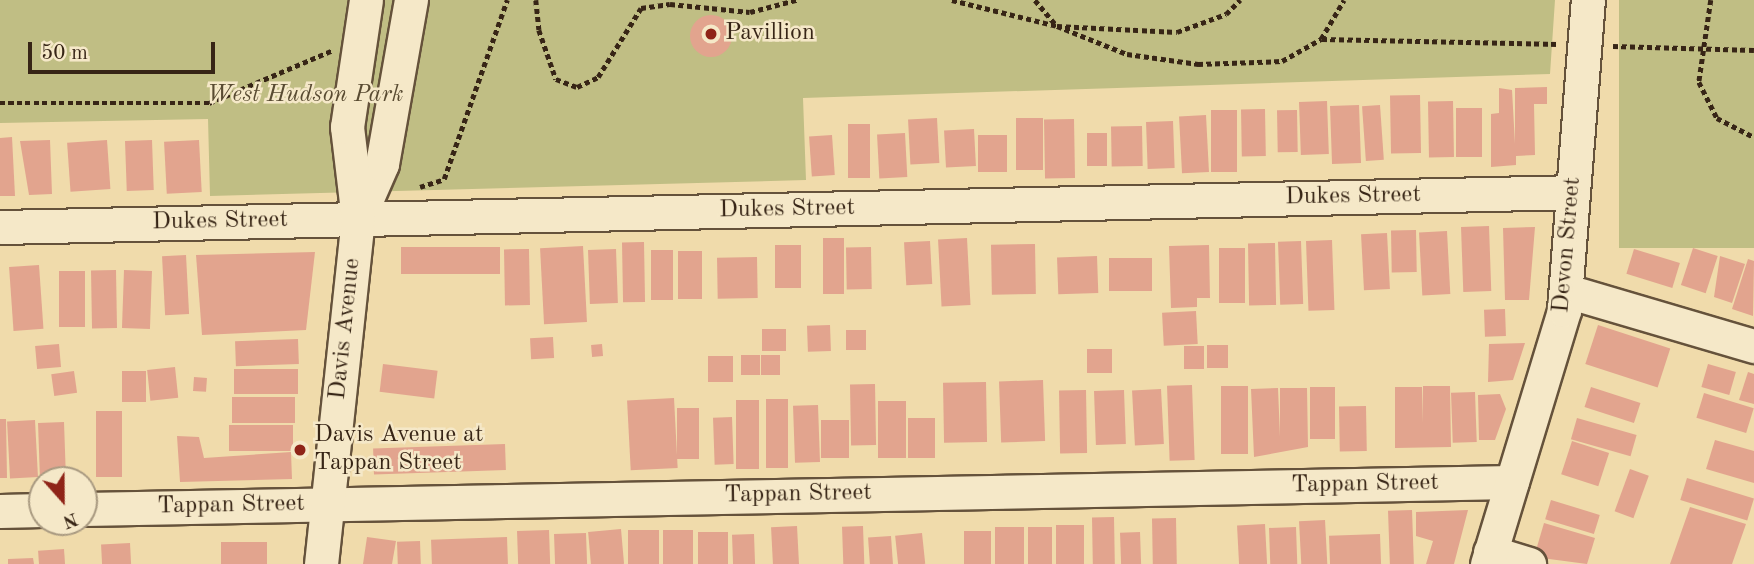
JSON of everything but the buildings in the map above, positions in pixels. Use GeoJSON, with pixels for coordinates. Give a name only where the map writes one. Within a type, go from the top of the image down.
{"type":"FeatureCollection","features":[{"type":"Feature","properties":{"kind":"street","name":"Davis Avenue"},"geometry":{"type":"LineString","coordinates":[[321,564],[358,219],[347,127],[366,0]]}},
{"type":"Feature","properties":{"kind":"street","name":"Davis Avenue"},"geometry":{"type":"LineString","coordinates":[[358,219],[382,164],[411,0]]}},
{"type":"Feature","properties":{"kind":"street","name":"Devon Street"},"geometry":{"type":"LineString","coordinates":[[1489,558],[1567,291],[1588,0]]}},
{"type":"Feature","properties":{"kind":"street","name":"Dukes Street"},"geometry":{"type":"LineString","coordinates":[[0,227],[1573,192]]}},
{"type":"Feature","properties":{"kind":"street"},"geometry":{"type":"LineString","coordinates":[[1567,291],[1754,345]]}},
{"type":"Feature","properties":{"kind":"street","name":"Tappan Street"},"geometry":{"type":"LineString","coordinates":[[98,509],[1512,482]]}},
{"type":"Feature","properties":{"kind":"street"},"geometry":{"type":"LineString","coordinates":[[0,511],[28,510]]}},
{"type":"Feature","properties":{"kind":"street"},"geometry":{"type":"LineString","coordinates":[[1489,558],[1529,564]]}},
{"type":"Feature","properties":{"kind":"path"},"geometry":{"type":"LineString","coordinates":[[410,190],[443,180],[507,0]]}},
{"type":"Feature","properties":{"kind":"path"},"geometry":{"type":"LineString","coordinates":[[536,0],[539,30],[556,79],[577,88],[598,77],[641,9],[670,4],[750,12],[796,0]]}},
{"type":"Feature","properties":{"kind":"path"},"geometry":{"type":"LineString","coordinates":[[952,0],[1056,26],[1127,54],[1198,64],[1282,61],[1321,38],[1344,0]]}},
{"type":"Feature","properties":{"kind":"path"},"geometry":{"type":"LineString","coordinates":[[1035,0],[1056,26],[1177,33],[1226,14],[1240,0]]}},
{"type":"Feature","properties":{"kind":"path"},"geometry":{"type":"LineString","coordinates":[[1712,0],[1699,82],[1717,118],[1754,137]]}},
{"type":"Feature","properties":{"kind":"path"},"geometry":{"type":"LineString","coordinates":[[1321,38],[1559,44]]}},
{"type":"Feature","properties":{"kind":"path"},"geometry":{"type":"LineString","coordinates":[[1612,46],[1754,50]]}},
{"type":"Feature","properties":{"kind":"path"},"geometry":{"type":"LineString","coordinates":[[0,103],[209,103],[340,48]]}},
{"type":"Feature","properties":{"kind":"green space","name":"West Hudson Park"},"geometry":{"type":"Polygon","coordinates":[[[0,0],[1555,0],[1550,74],[803,98],[806,180],[210,196],[208,119],[0,123],[0,0]]]}},
{"type":"Feature","properties":{"kind":"green space"},"geometry":{"type":"Polygon","coordinates":[[[1619,0],[1754,0],[1754,248],[1619,248],[1619,0]]]}},
{"type":"Feature","properties":{"kind":"place","name":"Pavillion"},"geometry":{"type":"Point","coordinates":[711,34]}},
{"type":"Feature","properties":{"kind":"place","name":"Davis Avenue at Tappan Street"},"geometry":{"type":"Point","coordinates":[300,450]}}]}
